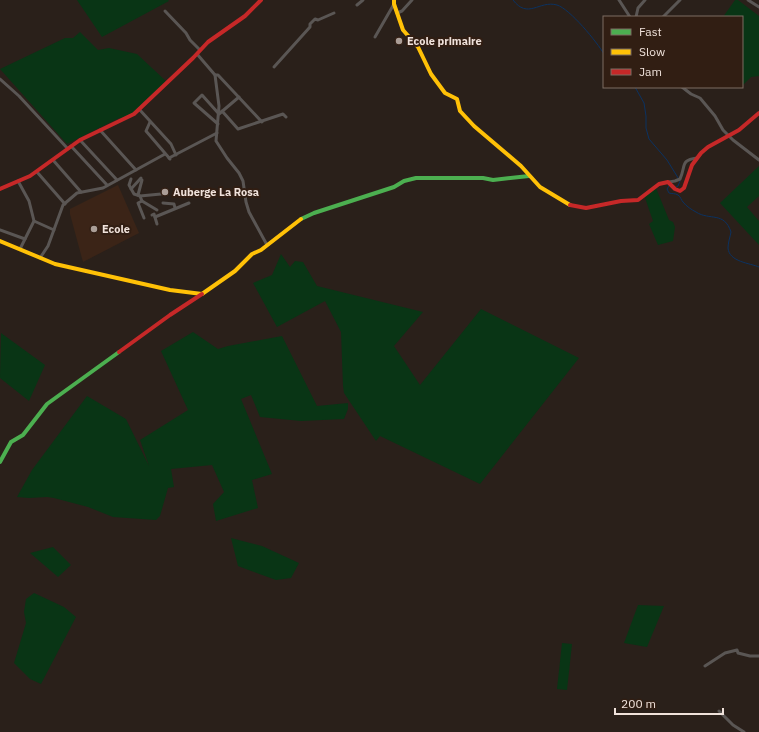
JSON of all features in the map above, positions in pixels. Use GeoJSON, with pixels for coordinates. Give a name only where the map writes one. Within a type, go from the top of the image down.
{"type":"FeatureCollection","features":[{"type":"Feature","properties":{"kind":"street"},"geometry":{"type":"LineString","coordinates":[[0,189],[37,172],[80,140],[134,114],[208,42],[245,16],[261,0]]}},
{"type":"Feature","properties":{"kind":"street"},"geometry":{"type":"LineString","coordinates":[[357,5],[364,0]]}},
{"type":"Feature","properties":{"kind":"street"},"geometry":{"type":"LineString","coordinates":[[397,13],[402,11],[412,0]]}},
{"type":"Feature","properties":{"kind":"street"},"geometry":{"type":"LineString","coordinates":[[620,0],[629,16]]}},
{"type":"Feature","properties":{"kind":"street"},"geometry":{"type":"LineString","coordinates":[[636,16],[638,8],[645,0]]}},
{"type":"Feature","properties":{"kind":"street"},"geometry":{"type":"LineString","coordinates":[[664,16],[680,0]]}},
{"type":"Feature","properties":{"kind":"street"},"geometry":{"type":"LineString","coordinates":[[748,0],[759,7]]}},
{"type":"Feature","properties":{"kind":"street"},"geometry":{"type":"LineString","coordinates":[[394,2],[403,30],[418,47],[427,68],[445,93],[457,99],[460,111],[468,120],[521,166],[529,176],[547,192],[570,205],[586,208],[621,201],[638,200],[659,184],[680,179],[685,162],[688,159],[697,158]]}},
{"type":"Feature","properties":{"kind":"street"},"geometry":{"type":"LineString","coordinates":[[375,37],[394,2]]}},
{"type":"Feature","properties":{"kind":"street"},"geometry":{"type":"LineString","coordinates":[[165,11],[200,50]]}},
{"type":"Feature","properties":{"kind":"street"},"geometry":{"type":"LineString","coordinates":[[274,67],[310,27],[310,24],[315,18],[318,20],[334,13]]}},
{"type":"Feature","properties":{"kind":"street"},"geometry":{"type":"LineString","coordinates":[[197,54],[215,75],[218,75],[262,122]]}},
{"type":"Feature","properties":{"kind":"street"},"geometry":{"type":"LineString","coordinates":[[215,75],[220,113],[216,133],[216,142],[239,173],[243,181],[249,212],[268,245]]}},
{"type":"Feature","properties":{"kind":"street"},"geometry":{"type":"LineString","coordinates":[[0,79],[19,96],[107,186]]}},
{"type":"Feature","properties":{"kind":"street"},"geometry":{"type":"LineString","coordinates":[[683,88],[691,94],[697,96],[723,130],[733,140],[759,160]]}},
{"type":"Feature","properties":{"kind":"street"},"geometry":{"type":"LineString","coordinates":[[218,124],[194,103],[202,95],[238,129],[283,114],[286,117]]}},
{"type":"Feature","properties":{"kind":"street"},"geometry":{"type":"LineString","coordinates":[[220,113],[239,97]]}},
{"type":"Feature","properties":{"kind":"street"},"geometry":{"type":"LineString","coordinates":[[139,109],[171,144],[176,155]]}},
{"type":"Feature","properties":{"kind":"street"},"geometry":{"type":"LineString","coordinates":[[669,182],[678,191],[684,188],[689,171],[697,158],[708,147],[730,136],[759,113]]}},
{"type":"Feature","properties":{"kind":"street"},"geometry":{"type":"LineString","coordinates":[[150,122],[146,131],[169,159],[216,133]]}},
{"type":"Feature","properties":{"kind":"street"},"geometry":{"type":"LineString","coordinates":[[100,130],[136,170]]}},
{"type":"Feature","properties":{"kind":"street"},"geometry":{"type":"LineString","coordinates":[[80,140],[117,180]]}},
{"type":"Feature","properties":{"kind":"street"},"geometry":{"type":"LineString","coordinates":[[40,258],[48,246],[65,204],[77,193],[103,188],[165,154]]}},
{"type":"Feature","properties":{"kind":"street"},"geometry":{"type":"LineString","coordinates":[[53,160],[82,192]]}},
{"type":"Feature","properties":{"kind":"street"},"geometry":{"type":"LineString","coordinates":[[37,172],[65,204]]}},
{"type":"Feature","properties":{"kind":"street"},"geometry":{"type":"LineString","coordinates":[[0,462],[11,442],[23,435],[47,404],[170,315],[234,271],[252,254],[268,245],[292,224],[304,217],[394,187],[416,178],[463,178],[493,180],[529,176]]}},
{"type":"Feature","properties":{"kind":"street"},"geometry":{"type":"LineString","coordinates":[[131,179],[129,184],[134,194],[139,196],[161,194]]}},
{"type":"Feature","properties":{"kind":"street"},"geometry":{"type":"LineString","coordinates":[[131,189],[140,179],[139,196],[142,201],[157,210]]}},
{"type":"Feature","properties":{"kind":"street"},"geometry":{"type":"LineString","coordinates":[[18,181],[29,201],[34,221],[20,249]]}},
{"type":"Feature","properties":{"kind":"street"},"geometry":{"type":"LineString","coordinates":[[142,201],[138,203],[144,218]]}},
{"type":"Feature","properties":{"kind":"street"},"geometry":{"type":"LineString","coordinates":[[163,202],[174,204],[175,208]]}},
{"type":"Feature","properties":{"kind":"street"},"geometry":{"type":"LineString","coordinates":[[158,222],[153,216],[189,203]]}},
{"type":"Feature","properties":{"kind":"street"},"geometry":{"type":"LineString","coordinates":[[34,221],[54,230]]}},
{"type":"Feature","properties":{"kind":"street"},"geometry":{"type":"LineString","coordinates":[[0,230],[25,239]]}},
{"type":"Feature","properties":{"kind":"street"},"geometry":{"type":"LineString","coordinates":[[0,241],[55,264],[170,290],[202,294]]}},
{"type":"Feature","properties":{"kind":"street"},"geometry":{"type":"LineString","coordinates":[[705,666],[725,653],[737,650],[738,652],[750,656],[759,656]]}},
{"type":"Feature","properties":{"kind":"street"},"geometry":{"type":"LineString","coordinates":[[719,711],[733,725],[744,732]]}},
{"type":"Feature","properties":{"kind":"shaded area"},"geometry":{"type":"Polygon","coordinates":[[[118,185],[139,233],[83,262],[70,209],[118,185]]]}},
{"type":"Feature","properties":{"kind":"green space"},"geometry":{"type":"Polygon","coordinates":[[[77,0],[168,0],[169,1],[102,37],[77,0]]]}},
{"type":"Feature","properties":{"kind":"green space"},"geometry":{"type":"Polygon","coordinates":[[[735,0],[738,0],[759,16],[759,76],[751,77],[743,85],[743,16],[724,16],[735,0]]]}},
{"type":"Feature","properties":{"kind":"green space"},"geometry":{"type":"Polygon","coordinates":[[[80,32],[98,50],[109,48],[137,54],[167,82],[134,114],[124,119],[119,118],[67,144],[0,69],[65,38],[73,38],[80,32]]]}},
{"type":"Feature","properties":{"kind":"green space"},"geometry":{"type":"Polygon","coordinates":[[[759,166],[759,196],[747,207],[759,221],[759,245],[720,203],[759,166]]]}},
{"type":"Feature","properties":{"kind":"green space"},"geometry":{"type":"Polygon","coordinates":[[[656,188],[669,220],[673,222],[675,227],[673,241],[658,245],[649,224],[653,221],[644,195],[656,188]]]}},
{"type":"Feature","properties":{"kind":"green space"},"geometry":{"type":"Polygon","coordinates":[[[281,254],[290,267],[295,261],[303,262],[317,286],[423,312],[394,346],[420,385],[481,309],[579,358],[480,484],[380,436],[376,441],[344,393],[341,332],[325,301],[277,327],[253,283],[272,275],[281,254]]]}},
{"type":"Feature","properties":{"kind":"green space"},"geometry":{"type":"Polygon","coordinates":[[[193,332],[218,349],[282,336],[317,406],[348,403],[348,409],[344,419],[301,421],[260,417],[251,395],[241,399],[272,474],[252,480],[258,508],[216,521],[213,504],[224,492],[212,465],[171,469],[174,487],[168,488],[160,516],[156,520],[113,517],[88,507],[54,498],[17,497],[32,470],[87,396],[126,419],[149,466],[140,440],[188,410],[161,351],[193,332]]]}},
{"type":"Feature","properties":{"kind":"green space"},"geometry":{"type":"Polygon","coordinates":[[[1,333],[45,365],[29,401],[0,378],[1,333]]]}},
{"type":"Feature","properties":{"kind":"green space"},"geometry":{"type":"Polygon","coordinates":[[[231,538],[262,546],[299,563],[291,578],[276,580],[238,566],[231,538]]]}},
{"type":"Feature","properties":{"kind":"green space"},"geometry":{"type":"Polygon","coordinates":[[[53,547],[71,565],[58,577],[30,553],[53,547]]]}},
{"type":"Feature","properties":{"kind":"green space"},"geometry":{"type":"Polygon","coordinates":[[[34,593],[64,607],[76,617],[41,684],[30,679],[14,663],[26,623],[24,612],[26,599],[34,593]]]}},
{"type":"Feature","properties":{"kind":"green space"},"geometry":{"type":"Polygon","coordinates":[[[638,605],[664,606],[647,647],[624,643],[638,605]]]}},
{"type":"Feature","properties":{"kind":"green space"},"geometry":{"type":"Polygon","coordinates":[[[562,643],[572,644],[567,690],[557,689],[562,643]]]}},
{"type":"Feature","properties":{"kind":"waterway"},"geometry":{"type":"LineString","coordinates":[[513,0],[518,6],[524,9],[551,4],[557,5],[569,13],[583,26],[603,52]]}},
{"type":"Feature","properties":{"kind":"waterway"},"geometry":{"type":"LineString","coordinates":[[636,88],[644,103],[646,128],[649,139],[667,160],[680,181],[676,187]]}},
{"type":"Feature","properties":{"kind":"waterway"},"geometry":{"type":"LineString","coordinates":[[669,186],[667,189],[669,193],[678,195],[682,201],[693,210],[701,215],[725,221],[731,232],[728,246],[729,253],[740,261],[759,267]]}},
{"type":"Feature","properties":{"kind":"traffic: fast"},"geometry":{"type":"LineString","coordinates":[[301,219],[314,213],[394,187],[404,181],[416,178],[483,178],[493,180],[529,176]]}},
{"type":"Feature","properties":{"kind":"traffic: fast"},"geometry":{"type":"LineString","coordinates":[[0,462],[11,442],[23,435],[47,404],[119,352]]}},
{"type":"Feature","properties":{"kind":"traffic: slow"},"geometry":{"type":"LineString","coordinates":[[394,0],[403,30],[418,47],[431,74],[445,93],[457,99],[460,111],[474,126],[521,166],[540,187],[570,205]]}},
{"type":"Feature","properties":{"kind":"traffic: slow"},"geometry":{"type":"LineString","coordinates":[[0,241],[55,264],[170,290],[202,294],[235,271],[252,254],[261,250],[301,219]]}},
{"type":"Feature","properties":{"kind":"traffic: jam"},"geometry":{"type":"LineString","coordinates":[[0,189],[30,176],[80,140],[134,114],[208,42],[245,16],[261,0]]}},
{"type":"Feature","properties":{"kind":"traffic: jam"},"geometry":{"type":"LineString","coordinates":[[570,205],[586,208],[621,201],[638,200],[659,184],[668,182],[675,189],[680,191],[684,188],[692,165],[701,153],[708,147],[739,130],[759,113]]}},
{"type":"Feature","properties":{"kind":"traffic: jam"},"geometry":{"type":"LineString","coordinates":[[119,352],[202,294]]}},
{"type":"Feature","properties":{"kind":"place","name":"Ecole primaire"},"geometry":{"type":"Point","coordinates":[399,41]}},
{"type":"Feature","properties":{"kind":"place","name":"Auberge La Rosa"},"geometry":{"type":"Point","coordinates":[165,192]}},
{"type":"Feature","properties":{"kind":"place","name":"Ecole"},"geometry":{"type":"Point","coordinates":[94,229]}}]}
